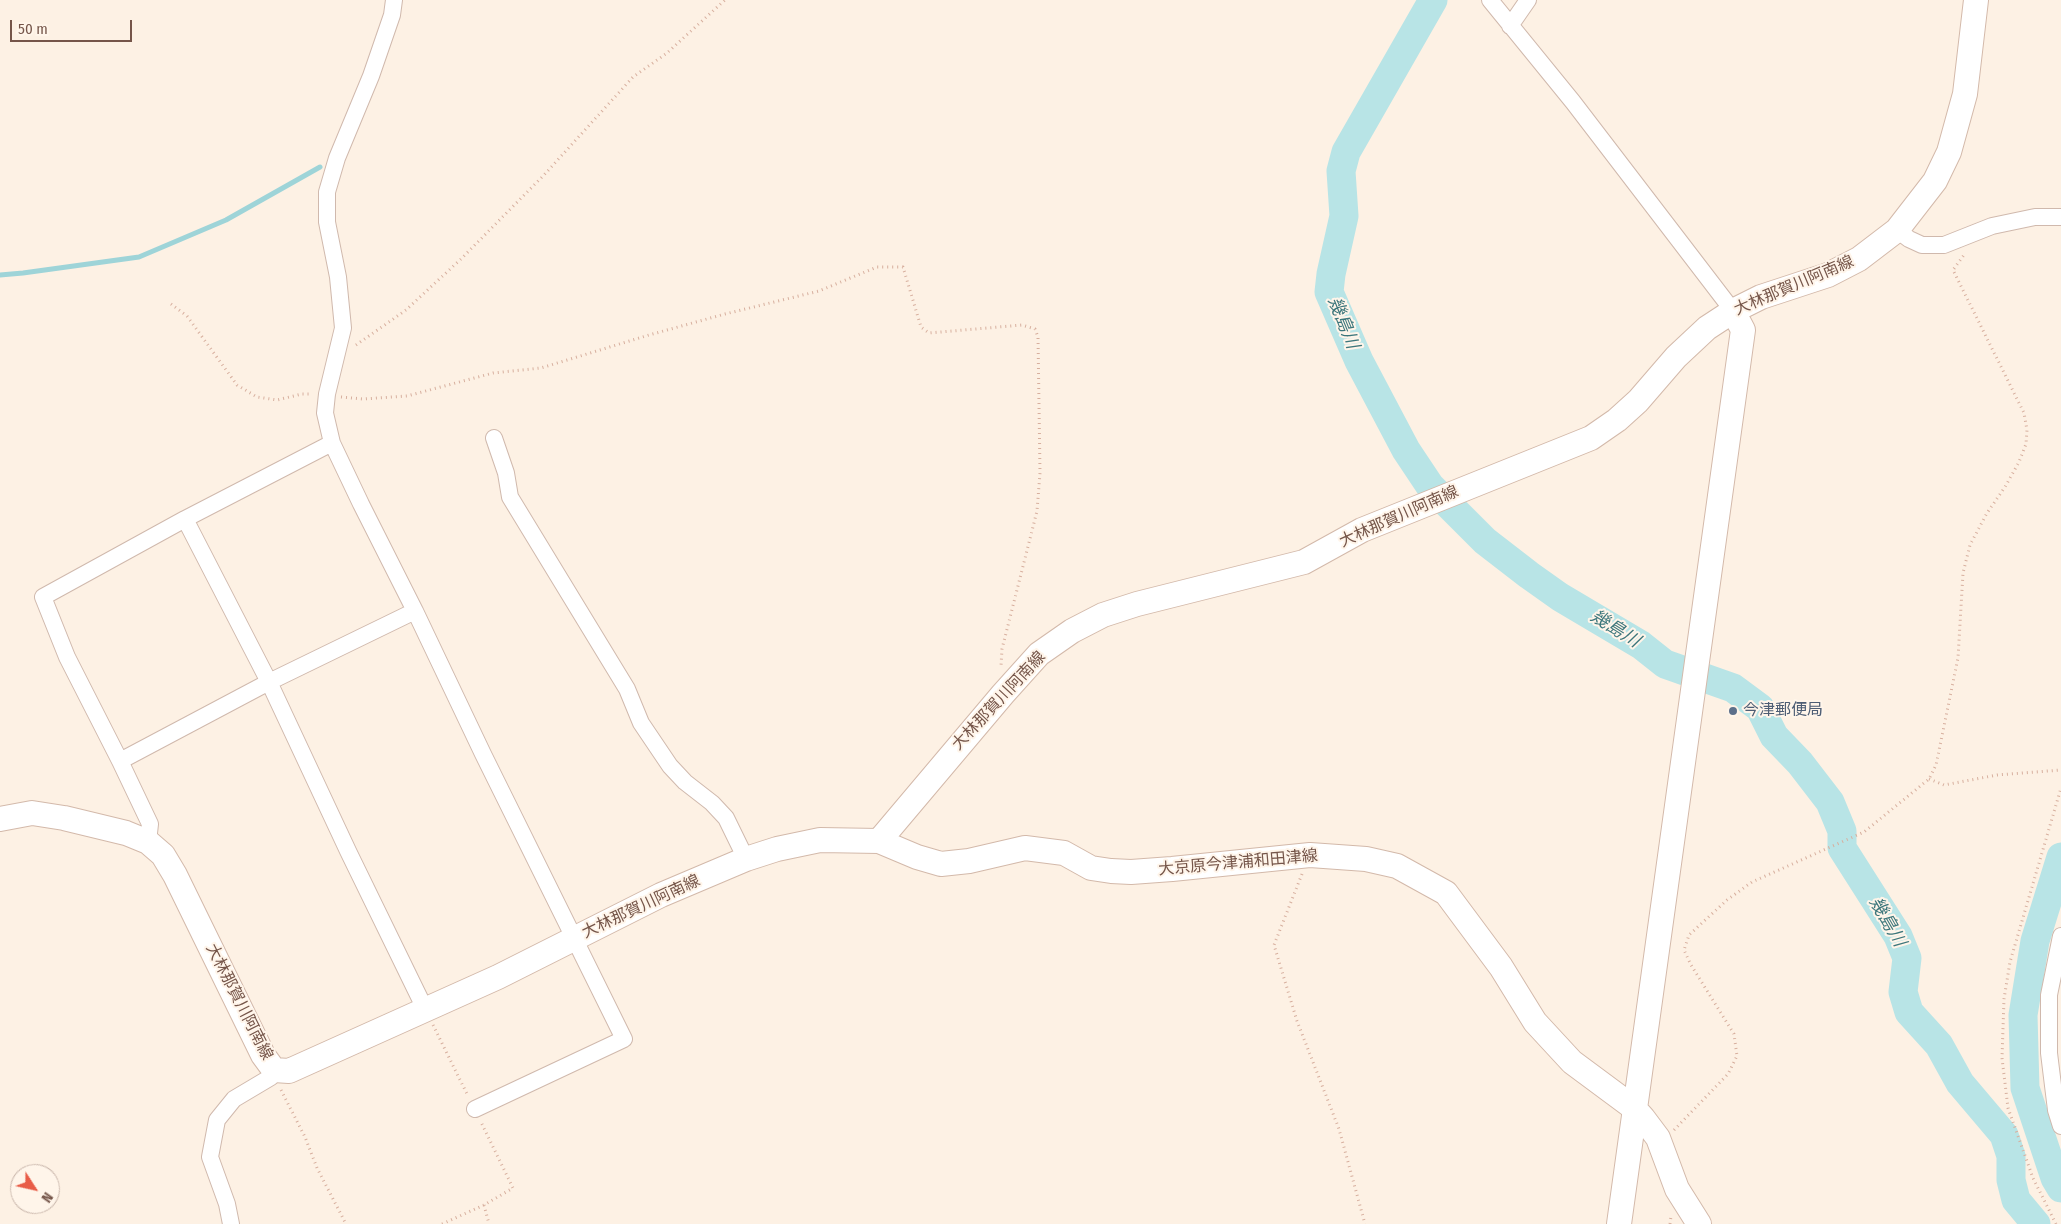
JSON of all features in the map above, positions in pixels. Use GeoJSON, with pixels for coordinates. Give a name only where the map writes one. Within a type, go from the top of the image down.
{"type":"FeatureCollection","features":[{"type":"Feature","properties":{"kind":"main road","name":"大林那賀川阿南線"},"geometry":{"type":"LineString","coordinates":[[0,819],[32,813],[64,818],[126,833],[148,842],[163,855],[175,875],[273,1074],[289,1071],[498,977],[661,896],[746,859],[777,849],[820,840],[879,840],[1039,654],[1072,631],[1104,615],[1137,604],[1304,562],[1362,530],[1590,438],[1617,420],[1638,401],[1676,357],[1707,328],[1733,311],[1761,297],[1828,275],[1859,259],[1898,230],[1935,181],[1949,152],[1966,94],[1976,0]]}},
{"type":"Feature","properties":{"kind":"main road"},"geometry":{"type":"LineString","coordinates":[[1619,1224],[1696,657],[1743,330],[1733,311]]}},
{"type":"Feature","properties":{"kind":"main road","name":"大京原今津浦和田津線"},"geometry":{"type":"LineString","coordinates":[[879,840],[917,857],[941,864],[969,861],[1025,848],[1064,853],[1090,868],[1131,872],[1310,855],[1366,859],[1397,866],[1446,893],[1501,967],[1535,1022],[1572,1062],[1634,1108],[1658,1138],[1677,1189],[1699,1224]]}},
{"type":"Feature","properties":{"kind":"street"},"geometry":{"type":"LineString","coordinates":[[394,0],[392,15],[371,76],[337,158],[327,192],[327,222],[338,277],[343,328],[327,394],[325,413],[332,443],[624,1040],[475,1109]]}},
{"type":"Feature","properties":{"kind":"street"},"geometry":{"type":"LineString","coordinates":[[1490,0],[1573,102],[1733,311]]}},
{"type":"Feature","properties":{"kind":"street"},"geometry":{"type":"LineString","coordinates":[[1510,26],[1528,0]]}},
{"type":"Feature","properties":{"kind":"street"},"geometry":{"type":"LineString","coordinates":[[1898,230],[1909,239],[1922,245],[1944,245],[1992,226],[2035,217],[2061,217]]}},
{"type":"Feature","properties":{"kind":"street"},"geometry":{"type":"LineString","coordinates":[[494,438],[503,465],[510,497],[627,688],[641,722],[670,766],[685,782],[712,803],[726,818],[746,859]]}},
{"type":"Feature","properties":{"kind":"street"},"geometry":{"type":"LineString","coordinates":[[148,842],[150,824],[67,658],[43,597],[185,519],[332,443]]}},
{"type":"Feature","properties":{"kind":"street"},"geometry":{"type":"LineString","coordinates":[[185,519],[269,682],[425,1009]]}},
{"type":"Feature","properties":{"kind":"street"},"geometry":{"type":"LineString","coordinates":[[120,761],[269,682],[415,611]]}},
{"type":"Feature","properties":{"kind":"street"},"geometry":{"type":"LineString","coordinates":[[2061,936],[2049,995],[2049,1053],[2056,1110],[2061,1126]]}},
{"type":"Feature","properties":{"kind":"street"},"geometry":{"type":"LineString","coordinates":[[231,1224],[227,1204],[210,1157],[217,1120],[234,1099],[273,1074]]}},
{"type":"Feature","properties":{"kind":"path"},"geometry":{"type":"LineString","coordinates":[[337,358],[406,310],[462,259],[544,175],[633,77],[667,53],[725,0]]}},
{"type":"Feature","properties":{"kind":"path"},"geometry":{"type":"LineString","coordinates":[[1658,1138],[1673,1131],[1714,1090],[1728,1074],[1737,1056],[1734,1034],[1691,965],[1684,950],[1689,935],[1727,900],[1752,882],[1864,832],[1929,779],[1936,764],[1958,658],[1963,573],[1970,545],[1987,513],[2019,462],[2026,444],[2027,430],[2024,413],[1953,270],[1971,246],[1973,232]]}},
{"type":"Feature","properties":{"kind":"path"},"geometry":{"type":"LineString","coordinates":[[171,304],[187,316],[236,385],[257,397],[277,400],[302,394],[327,394],[363,399],[407,396],[493,374],[542,368],[697,322],[819,292],[877,267],[903,267],[921,327],[929,333],[1022,325],[1035,329],[1038,337],[1040,473],[1037,512],[1002,649],[1001,678],[1003,694]]}},
{"type":"Feature","properties":{"kind":"path"},"geometry":{"type":"LineString","coordinates":[[1929,779],[1944,784],[1998,775],[2061,770]]}},
{"type":"Feature","properties":{"kind":"path"},"geometry":{"type":"LineString","coordinates":[[2056,1224],[2033,1178],[2008,1108],[2002,1058],[2004,999],[2010,962],[2061,788]]}},
{"type":"Feature","properties":{"kind":"path"},"geometry":{"type":"LineString","coordinates":[[1310,855],[1274,944],[1297,1021],[1339,1129],[1365,1224]]}},
{"type":"Feature","properties":{"kind":"path"},"geometry":{"type":"LineString","coordinates":[[425,1009],[514,1188],[484,1206],[442,1224]]}},
{"type":"Feature","properties":{"kind":"path"},"geometry":{"type":"LineString","coordinates":[[273,1074],[305,1137],[317,1168],[346,1224]]}},
{"type":"Feature","properties":{"kind":"path"},"geometry":{"type":"LineString","coordinates":[[484,1206],[489,1224]]}},
{"type":"Feature","properties":{"kind":"waterway","name":"幾島川"},"geometry":{"type":"LineString","coordinates":[[1433,0],[1346,152],[1341,171],[1344,216],[1331,274],[1329,292],[1359,361],[1406,450],[1430,486],[1485,541],[1560,597],[1641,645],[1665,664],[1733,688],[1760,708],[1774,736],[1800,763],[1830,802],[1842,831],[1842,848],[1898,936],[1907,958],[1903,992],[1909,1012],[1939,1045],[1960,1083],[2004,1135],[2011,1156],[2011,1180],[2016,1200],[2036,1224]]}},
{"type":"Feature","properties":{"kind":"waterway"},"geometry":{"type":"LineString","coordinates":[[0,275],[139,257],[226,220],[320,167]]}},
{"type":"Feature","properties":{"kind":"waterway","name":"幾島川"},"geometry":{"type":"LineString","coordinates":[[2061,857],[2035,941],[2023,1015],[2025,1088],[2055,1178],[2061,1188]]}},
{"type":"Feature","properties":{"kind":"place","name":"今津郵便局"},"geometry":{"type":"Point","coordinates":[1733,711]}}]}
